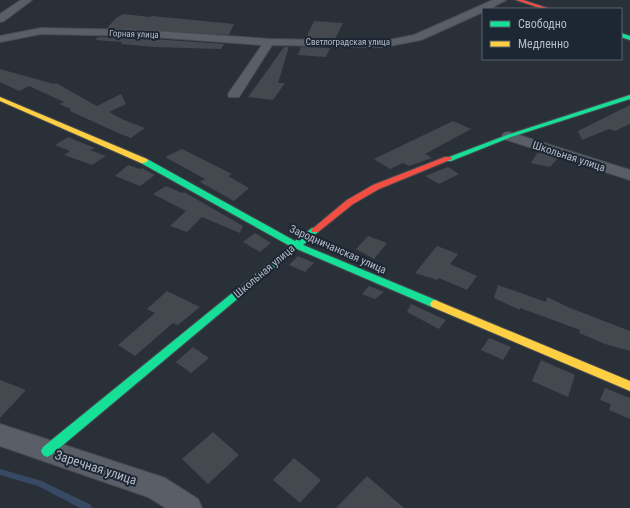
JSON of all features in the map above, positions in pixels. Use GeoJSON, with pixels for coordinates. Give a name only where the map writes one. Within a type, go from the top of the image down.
{"type":"FeatureCollection","features":[{"type":"Feature","properties":{"kind":"street"},"geometry":{"type":"LineString","coordinates":[[0,19],[27,0]]}},
{"type":"Feature","properties":{"kind":"street","name":"Светлоградская улица"},"geometry":{"type":"LineString","coordinates":[[483,8],[501,0]]}},
{"type":"Feature","properties":{"kind":"street"},"geometry":{"type":"LineString","coordinates":[[508,0],[534,8]]}},
{"type":"Feature","properties":{"kind":"street"},"geometry":{"type":"LineString","coordinates":[[518,0],[545,8]]}},
{"type":"Feature","properties":{"kind":"street","name":"Светлоградская улица"},"geometry":{"type":"LineString","coordinates":[[275,42],[384,44],[417,38],[482,9]]}},
{"type":"Feature","properties":{"kind":"street","name":"Горная улица"},"geometry":{"type":"LineString","coordinates":[[0,39],[41,31],[139,33],[275,42]]}},
{"type":"Feature","properties":{"kind":"street"},"geometry":{"type":"LineString","coordinates":[[234,94],[275,42]]}},
{"type":"Feature","properties":{"kind":"street"},"geometry":{"type":"LineString","coordinates":[[384,44],[410,52]]}},
{"type":"Feature","properties":{"kind":"street","name":"Школьная улица"},"geometry":{"type":"LineString","coordinates":[[47,451],[350,202],[376,187],[423,168],[509,136],[630,97]]}},
{"type":"Feature","properties":{"kind":"street","name":"Зародничанская улица"},"geometry":{"type":"LineString","coordinates":[[0,99],[151,164],[296,245],[630,386]]}},
{"type":"Feature","properties":{"kind":"street","name":"Школьная улица"},"geometry":{"type":"LineString","coordinates":[[509,136],[630,175]]}},
{"type":"Feature","properties":{"kind":"street","name":"Заречная улица"},"geometry":{"type":"LineString","coordinates":[[0,435],[156,487],[189,508]]}},
{"type":"Feature","properties":{"kind":"building"},"geometry":{"type":"Polygon","coordinates":[[[123,14],[234,24],[229,35],[107,28],[116,18],[123,14]]]}},
{"type":"Feature","properties":{"kind":"building"},"geometry":{"type":"Polygon","coordinates":[[[314,21],[343,23],[335,39],[306,38],[314,21]]]}},
{"type":"Feature","properties":{"kind":"building"},"geometry":{"type":"Polygon","coordinates":[[[98,37],[139,38],[224,44],[221,49],[154,47],[95,40],[98,37]]]}},
{"type":"Feature","properties":{"kind":"building"},"geometry":{"type":"Polygon","coordinates":[[[284,47],[289,47],[278,83],[285,83],[273,100],[248,97],[284,47]]]}},
{"type":"Feature","properties":{"kind":"building"},"geometry":{"type":"Polygon","coordinates":[[[301,47],[330,48],[326,57],[298,55],[301,47]]]}},
{"type":"Feature","properties":{"kind":"building"},"geometry":{"type":"Polygon","coordinates":[[[0,69],[54,84],[56,83],[97,106],[121,94],[126,104],[109,112],[124,120],[145,128],[131,138],[118,133],[70,111],[71,109],[59,104],[64,102],[29,86],[19,91],[0,82],[0,69]]]}},
{"type":"Feature","properties":{"kind":"building"},"geometry":{"type":"Polygon","coordinates":[[[630,105],[630,124],[615,131],[609,129],[582,140],[578,131],[630,105]]]}},
{"type":"Feature","properties":{"kind":"building"},"geometry":{"type":"Polygon","coordinates":[[[453,121],[471,129],[425,154],[432,158],[409,166],[403,163],[390,169],[374,159],[453,121]]]}},
{"type":"Feature","properties":{"kind":"building"},"geometry":{"type":"Polygon","coordinates":[[[68,137],[95,148],[90,150],[106,156],[92,165],[64,155],[70,151],[55,145],[68,137]]]}},
{"type":"Feature","properties":{"kind":"building"},"geometry":{"type":"Polygon","coordinates":[[[182,149],[232,174],[228,176],[249,188],[234,201],[200,182],[205,179],[165,157],[182,149]]]}},
{"type":"Feature","properties":{"kind":"building"},"geometry":{"type":"Polygon","coordinates":[[[538,152],[558,158],[550,167],[531,163],[538,152]]]}},
{"type":"Feature","properties":{"kind":"building"},"geometry":{"type":"Polygon","coordinates":[[[128,165],[140,169],[142,168],[155,175],[140,186],[115,176],[128,165]]]}},
{"type":"Feature","properties":{"kind":"building"},"geometry":{"type":"Polygon","coordinates":[[[448,167],[459,174],[439,184],[425,176],[448,167]]]}},
{"type":"Feature","properties":{"kind":"building"},"geometry":{"type":"Polygon","coordinates":[[[166,186],[182,193],[184,192],[243,226],[240,233],[202,217],[187,232],[170,226],[186,211],[153,194],[166,186]]]}},
{"type":"Feature","properties":{"kind":"building"},"geometry":{"type":"Polygon","coordinates":[[[255,233],[271,243],[260,252],[243,242],[255,233]]]}},
{"type":"Feature","properties":{"kind":"building"},"geometry":{"type":"Polygon","coordinates":[[[368,236],[387,243],[374,259],[356,249],[368,236]]]}},
{"type":"Feature","properties":{"kind":"building"},"geometry":{"type":"Polygon","coordinates":[[[437,246],[458,254],[450,264],[477,276],[467,290],[439,278],[437,280],[415,273],[437,246]]]}},
{"type":"Feature","properties":{"kind":"building"},"geometry":{"type":"Polygon","coordinates":[[[298,256],[314,263],[305,272],[289,265],[298,256]]]}},
{"type":"Feature","properties":{"kind":"building"},"geometry":{"type":"Polygon","coordinates":[[[498,285],[546,302],[547,297],[570,308],[630,331],[630,351],[605,344],[579,333],[580,330],[520,308],[520,310],[494,298],[498,285]]]}},
{"type":"Feature","properties":{"kind":"building"},"geometry":{"type":"Polygon","coordinates":[[[369,286],[384,292],[375,299],[362,294],[369,286]]]}},
{"type":"Feature","properties":{"kind":"building"},"geometry":{"type":"Polygon","coordinates":[[[167,291],[200,307],[178,325],[173,323],[135,356],[118,345],[155,313],[147,309],[167,291]]]}},
{"type":"Feature","properties":{"kind":"building"},"geometry":{"type":"Polygon","coordinates":[[[411,304],[446,320],[439,329],[407,312],[411,304]]]}},
{"type":"Feature","properties":{"kind":"building"},"geometry":{"type":"Polygon","coordinates":[[[489,338],[511,347],[503,360],[481,350],[489,338]]]}},
{"type":"Feature","properties":{"kind":"building"},"geometry":{"type":"Polygon","coordinates":[[[193,347],[209,358],[191,373],[176,362],[193,347]]]}},
{"type":"Feature","properties":{"kind":"building"},"geometry":{"type":"Polygon","coordinates":[[[541,360],[575,375],[568,397],[532,381],[541,360]]]}},
{"type":"Feature","properties":{"kind":"building"},"geometry":{"type":"Polygon","coordinates":[[[0,380],[26,390],[0,418],[0,380]]]}},
{"type":"Feature","properties":{"kind":"building"},"geometry":{"type":"Polygon","coordinates":[[[605,388],[630,398],[630,419],[609,410],[611,404],[600,400],[605,388]]]}},
{"type":"Feature","properties":{"kind":"building"},"geometry":{"type":"Polygon","coordinates":[[[213,432],[239,455],[208,484],[182,459],[213,432]]]}},
{"type":"Feature","properties":{"kind":"building"},"geometry":{"type":"Polygon","coordinates":[[[294,458],[321,480],[300,503],[273,480],[294,458]]]}},
{"type":"Feature","properties":{"kind":"building"},"geometry":{"type":"Polygon","coordinates":[[[367,476],[404,508],[336,508],[367,476]]]}},
{"type":"Feature","properties":{"kind":"waterway"},"geometry":{"type":"LineString","coordinates":[[0,472],[39,483],[88,508]]}},
{"type":"Feature","properties":{"kind":"traffic: fast"},"geometry":{"type":"LineString","coordinates":[[622,35],[630,38]]}},
{"type":"Feature","properties":{"kind":"traffic: fast"},"geometry":{"type":"LineString","coordinates":[[448,159],[509,136],[630,97]]}},
{"type":"Feature","properties":{"kind":"traffic: fast"},"geometry":{"type":"LineString","coordinates":[[144,161],[295,245],[435,304]]}},
{"type":"Feature","properties":{"kind":"traffic: fast"},"geometry":{"type":"LineString","coordinates":[[47,451],[315,230]]}},
{"type":"Feature","properties":{"kind":"traffic: slow"},"geometry":{"type":"LineString","coordinates":[[0,99],[144,161]]}},
{"type":"Feature","properties":{"kind":"traffic: slow"},"geometry":{"type":"LineString","coordinates":[[435,304],[630,386]]}},
{"type":"Feature","properties":{"kind":"traffic: jam"},"geometry":{"type":"LineString","coordinates":[[518,0],[545,8]]}},
{"type":"Feature","properties":{"kind":"traffic: jam"},"geometry":{"type":"LineString","coordinates":[[315,230],[350,202],[376,187],[448,159]]}}]}
